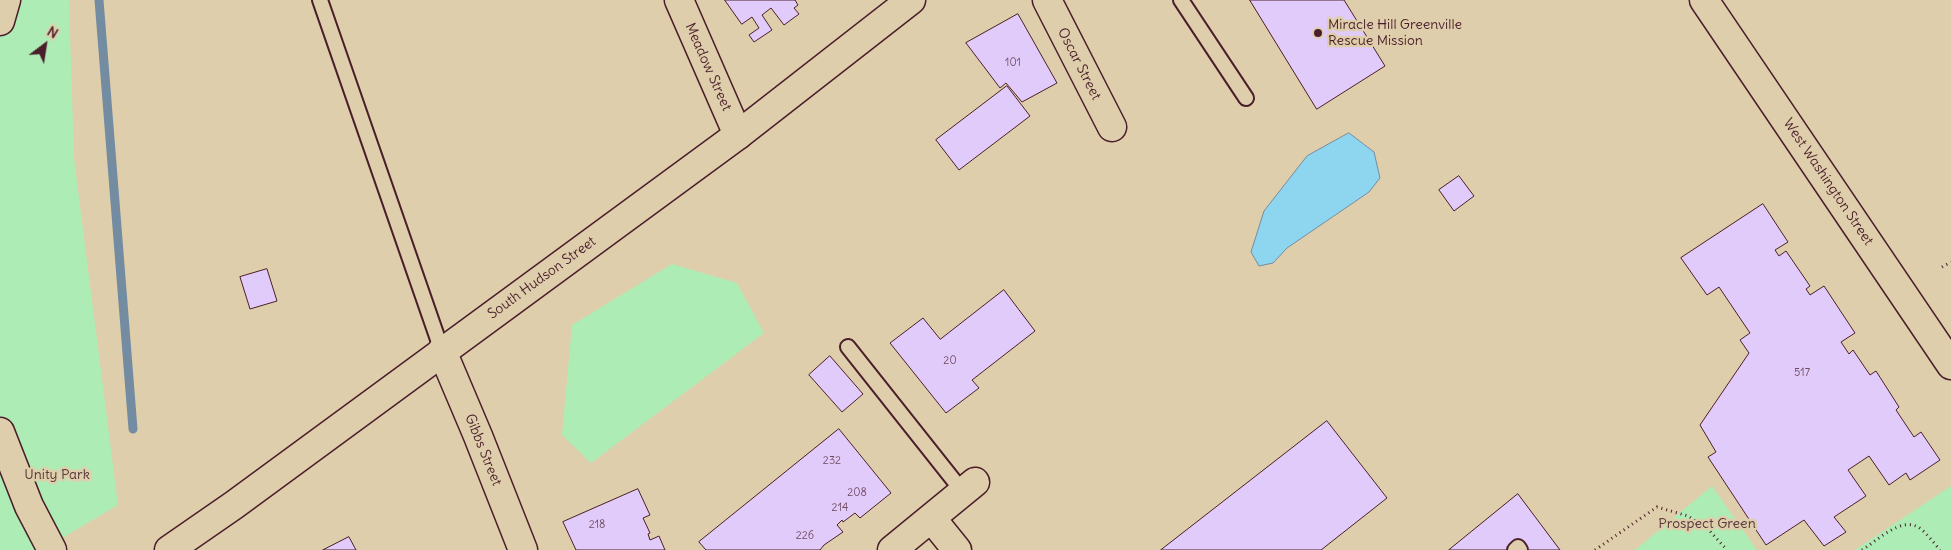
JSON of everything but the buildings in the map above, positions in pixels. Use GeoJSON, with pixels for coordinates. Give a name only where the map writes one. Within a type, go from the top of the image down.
{"type":"FeatureCollection","features":[{"type":"Feature","properties":{"kind":"street"},"geometry":{"type":"LineString","coordinates":[[0,21],[6,0]]}},
{"type":"Feature","properties":{"kind":"street","name":"Meadow Street"},"geometry":{"type":"LineString","coordinates":[[679,0],[738,135]]}},
{"type":"Feature","properties":{"kind":"street","name":"South Hudson Street"},"geometry":{"type":"LineString","coordinates":[[169,550],[234,505],[738,135],[911,0]]}},
{"type":"Feature","properties":{"kind":"street","name":"Oscar Street"},"geometry":{"type":"LineString","coordinates":[[1047,0],[1112,127]]}},
{"type":"Feature","properties":{"kind":"street","name":"West Washington Street"},"geometry":{"type":"LineString","coordinates":[[1704,0],[1951,364]]}},
{"type":"Feature","properties":{"kind":"street","name":"Gibbs Street"},"geometry":{"type":"LineString","coordinates":[[442,351],[478,436],[522,550]]}},
{"type":"Feature","properties":{"kind":"street"},"geometry":{"type":"LineString","coordinates":[[0,432],[29,506],[52,550]]}},
{"type":"Feature","properties":{"kind":"street"},"geometry":{"type":"LineString","coordinates":[[892,550],[969,487]]}},
{"type":"Feature","properties":{"kind":"street"},"geometry":{"type":"LineString","coordinates":[[932,519],[957,550]]}},
{"type":"Feature","properties":{"kind":"lane"},"geometry":{"type":"LineString","coordinates":[[320,0],[442,351]]}},
{"type":"Feature","properties":{"kind":"lane"},"geometry":{"type":"LineString","coordinates":[[1182,0],[1246,98]]}},
{"type":"Feature","properties":{"kind":"lane"},"geometry":{"type":"LineString","coordinates":[[848,347],[969,487]]}},
{"type":"Feature","properties":{"kind":"lane"},"geometry":{"type":"LineString","coordinates":[[1514,550],[1518,547],[1520,550]]}},
{"type":"Feature","properties":{"kind":"path"},"geometry":{"type":"LineString","coordinates":[[1942,267],[1951,262]]}},
{"type":"Feature","properties":{"kind":"path"},"geometry":{"type":"LineString","coordinates":[[1595,550],[1657,507],[1688,516],[1709,530],[1727,550]]}},
{"type":"Feature","properties":{"kind":"path"},"geometry":{"type":"LineString","coordinates":[[1862,550],[1899,526],[1909,524],[1919,528],[1940,550]]}},
{"type":"Feature","properties":{"kind":"green space","name":"Unity Park"},"geometry":{"type":"Polygon","coordinates":[[[0,0],[69,0],[74,159],[118,505],[42,550],[0,550],[0,0]]]}},
{"type":"Feature","properties":{"kind":"green space"},"geometry":{"type":"Polygon","coordinates":[[[672,264],[737,283],[764,333],[591,463],[562,435],[572,325],[672,264]]]}},
{"type":"Feature","properties":{"kind":"green space","name":"Prospect Green"},"geometry":{"type":"Polygon","coordinates":[[[1712,486],[1757,550],[1635,550],[1712,486]]]}},
{"type":"Feature","properties":{"kind":"green space"},"geometry":{"type":"Polygon","coordinates":[[[1951,486],[1951,550],[1855,550],[1951,486]]]}},
{"type":"Feature","properties":{"kind":"water"},"geometry":{"type":"Polygon","coordinates":[[[1349,133],[1374,152],[1380,178],[1369,192],[1287,248],[1273,263],[1259,266],[1251,252],[1264,211],[1307,156],[1349,133]]]}},
{"type":"Feature","properties":{"kind":"waterway"},"geometry":{"type":"LineString","coordinates":[[99,0],[133,429]]}},
{"type":"Feature","properties":{"kind":"place","name":"Miracle Hill Greenville Rescue Mission"},"geometry":{"type":"Point","coordinates":[1318,33]}}]}
